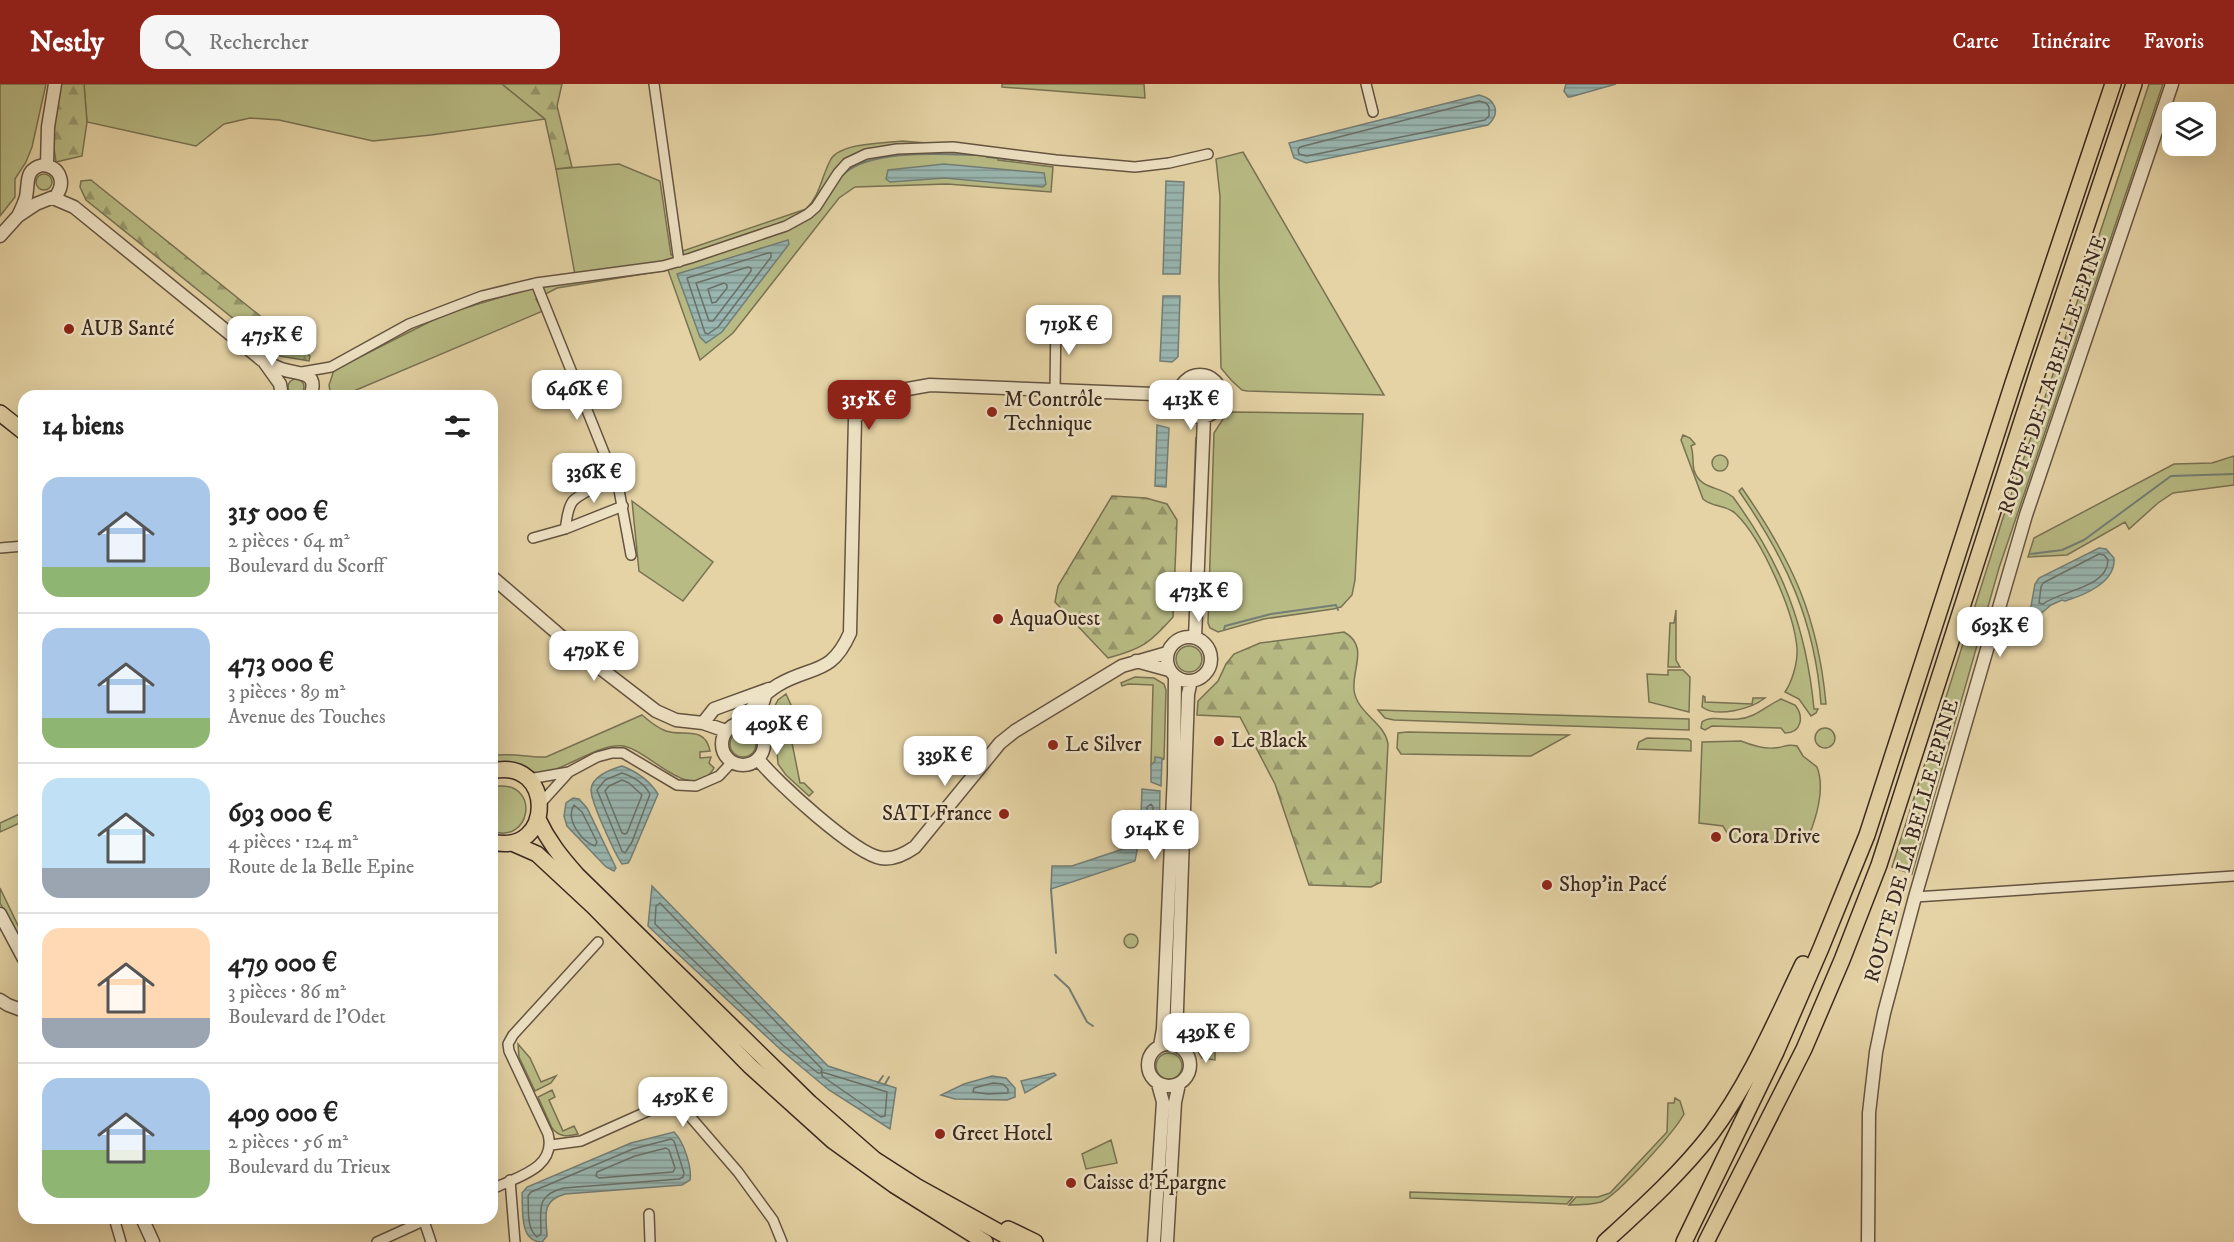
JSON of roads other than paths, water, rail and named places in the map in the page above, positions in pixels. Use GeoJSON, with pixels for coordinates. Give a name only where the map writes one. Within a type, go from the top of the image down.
{"type":"FeatureCollection","features":[{"type":"Feature","properties":{"kind":"main road"},"geometry":{"type":"LineString","coordinates":[[1684,1242],[1776,1052],[1867,835],[2013,382],[2113,84]]}},
{"type":"Feature","properties":{"kind":"main road"},"geometry":{"type":"LineString","coordinates":[[1714,1242],[1812,1029],[1879,864],[2035,380],[2134,84]]}},
{"type":"Feature","properties":{"kind":"main road"},"geometry":{"type":"LineString","coordinates":[[0,413],[18,427]]}},
{"type":"Feature","properties":{"kind":"main road"},"geometry":{"type":"LineString","coordinates":[[498,771],[510,770],[529,779],[539,795],[539,811],[546,838],[558,854],[810,1103],[874,1159],[941,1200],[1017,1242]]}},
{"type":"Feature","properties":{"kind":"main road"},"geometry":{"type":"LineString","coordinates":[[512,843],[527,835],[539,811]]}},
{"type":"Feature","properties":{"kind":"main road"},"geometry":{"type":"LineString","coordinates":[[1605,1242],[1672,1179],[1695,1154],[1726,1111],[1749,1075],[1867,835]]}},
{"type":"Feature","properties":{"kind":"main road"},"geometry":{"type":"LineString","coordinates":[[498,842],[512,843],[537,854],[594,907],[750,1066],[833,1141],[862,1163],[985,1242]]}},
{"type":"Feature","properties":{"kind":"main road"},"geometry":{"type":"LineString","coordinates":[[1706,1242],[1766,1127]]}},
{"type":"Feature","properties":{"kind":"main road"},"geometry":{"type":"LineString","coordinates":[[918,1200],[1003,1242]]}},
{"type":"Feature","properties":{"kind":"main road"},"geometry":{"type":"LineString","coordinates":[[941,1200],[1035,1242]]}},
{"type":"Feature","properties":{"kind":"street"},"geometry":{"type":"LineString","coordinates":[[47,165],[48,127],[55,84]]}},
{"type":"Feature","properties":{"kind":"street"},"geometry":{"type":"LineString","coordinates":[[654,84],[679,262]]}},
{"type":"Feature","properties":{"kind":"street"},"geometry":{"type":"LineString","coordinates":[[1366,84],[1373,112]]}},
{"type":"Feature","properties":{"kind":"street","name":"ROUTE DE LA BELLE EPINE"},"geometry":{"type":"LineString","coordinates":[[1868,1242],[1869,1113],[1871,1087],[1884,1013],[1915,897],[2026,515],[2172,84]]}},
{"type":"Feature","properties":{"kind":"street"},"geometry":{"type":"LineString","coordinates":[[281,390],[284,376],[331,367],[409,324],[482,296],[536,283],[679,262],[797,221],[816,207],[847,163],[877,151],[925,147],[968,147],[1056,160],[1135,167],[1169,163],[1208,154]]}},
{"type":"Feature","properties":{"kind":"street"},"geometry":{"type":"LineString","coordinates":[[18,216],[26,197],[27,179],[31,171],[38,166],[47,165],[58,172],[74,207]]}},
{"type":"Feature","properties":{"kind":"street"},"geometry":{"type":"LineString","coordinates":[[0,236],[18,216],[59,192],[62,184]]}},
{"type":"Feature","properties":{"kind":"street"},"geometry":{"type":"LineString","coordinates":[[27,188],[33,196],[74,207],[262,360],[281,390]]}},
{"type":"Feature","properties":{"kind":"street"},"geometry":{"type":"LineString","coordinates":[[536,283],[614,475],[623,506],[631,555]]}},
{"type":"Feature","properties":{"kind":"street"},"geometry":{"type":"LineString","coordinates":[[1055,390],[1056,316],[1077,316]]}},
{"type":"Feature","properties":{"kind":"street"},"geometry":{"type":"LineString","coordinates":[[262,360],[297,372],[310,380],[312,390]]}},
{"type":"Feature","properties":{"kind":"street"},"geometry":{"type":"LineString","coordinates":[[314,390],[331,367]]}},
{"type":"Feature","properties":{"kind":"street"},"geometry":{"type":"LineString","coordinates":[[1193,376],[1204,376],[1212,380],[1219,388],[1221,397],[1216,410],[1204,417],[1194,417],[1185,412],[1179,401],[1179,395],[1182,384],[1193,376]]}},
{"type":"Feature","properties":{"kind":"street"},"geometry":{"type":"LineString","coordinates":[[770,692],[759,715],[763,747],[758,759],[747,765],[732,762],[723,752],[723,737],[726,731],[738,724],[770,692],[827,665],[842,651],[850,633],[855,419],[867,402],[885,393],[930,385],[1179,395]]}},
{"type":"Feature","properties":{"kind":"street"},"geometry":{"type":"LineString","coordinates":[[1195,638],[1204,417]]}},
{"type":"Feature","properties":{"kind":"street"},"geometry":{"type":"LineString","coordinates":[[565,529],[572,502],[614,475]]}},
{"type":"Feature","properties":{"kind":"street"},"geometry":{"type":"LineString","coordinates":[[533,538],[565,529],[623,506]]}},
{"type":"Feature","properties":{"kind":"street"},"geometry":{"type":"LineString","coordinates":[[0,548],[18,546]]}},
{"type":"Feature","properties":{"kind":"street"},"geometry":{"type":"LineString","coordinates":[[498,582],[578,651],[656,711],[676,720],[703,723],[726,731]]}},
{"type":"Feature","properties":{"kind":"street"},"geometry":{"type":"LineString","coordinates":[[1135,661],[1172,673],[1182,681],[1199,679],[1206,673],[1210,662],[1208,649],[1203,642],[1195,638],[1186,637],[1178,640],[1171,645],[1167,653],[1166,662],[1172,673],[1174,774],[1164,1019],[1160,1046]]}},
{"type":"Feature","properties":{"kind":"street"},"geometry":{"type":"LineString","coordinates":[[758,759],[770,775],[853,845],[870,855],[883,859],[905,855],[915,847],[1000,743],[1015,731],[1122,666],[1167,653]]}},
{"type":"Feature","properties":{"kind":"street"},"geometry":{"type":"LineString","coordinates":[[1178,1046],[1176,1030],[1178,965],[1188,706],[1191,681]]}},
{"type":"Feature","properties":{"kind":"street"},"geometry":{"type":"LineString","coordinates":[[703,723],[714,709],[763,690],[770,692]]}},
{"type":"Feature","properties":{"kind":"street"},"geometry":{"type":"LineString","coordinates":[[738,724],[752,725],[761,734]]}},
{"type":"Feature","properties":{"kind":"street"},"geometry":{"type":"LineString","coordinates":[[529,779],[569,772],[597,757],[623,753],[677,785],[696,786],[719,776],[732,762]]}},
{"type":"Feature","properties":{"kind":"street"},"geometry":{"type":"LineString","coordinates":[[539,811],[569,772]]}},
{"type":"Feature","properties":{"kind":"street"},"geometry":{"type":"LineString","coordinates":[[1915,897],[2234,876]]}},
{"type":"Feature","properties":{"kind":"street"},"geometry":{"type":"LineString","coordinates":[[0,914],[18,948]]}},
{"type":"Feature","properties":{"kind":"street"},"geometry":{"type":"LineString","coordinates":[[498,1186],[543,1162],[549,1154],[551,1145],[509,1052],[508,1044],[513,1035],[598,942]]}},
{"type":"Feature","properties":{"kind":"street"},"geometry":{"type":"LineString","coordinates":[[0,1000],[18,1008]]}},
{"type":"Feature","properties":{"kind":"street"},"geometry":{"type":"LineString","coordinates":[[1154,1242],[1163,1102],[1158,1084],[1150,1074],[1148,1064],[1151,1054],[1160,1046],[1169,1044],[1178,1046],[1187,1053],[1191,1064],[1187,1078],[1171,1087],[1158,1084]]}},
{"type":"Feature","properties":{"kind":"street"},"geometry":{"type":"LineString","coordinates":[[1167,1242],[1175,1102],[1179,1084]]}},
{"type":"Feature","properties":{"kind":"street"},"geometry":{"type":"LineString","coordinates":[[551,1145],[581,1141],[675,1099],[745,1182],[773,1220],[782,1242]]}},
{"type":"Feature","properties":{"kind":"street"},"geometry":{"type":"LineString","coordinates":[[510,1180],[515,1242]]}},
{"type":"Feature","properties":{"kind":"street"},"geometry":{"type":"LineString","coordinates":[[649,1214],[650,1242]]}},
{"type":"Feature","properties":{"kind":"street"},"geometry":{"type":"LineString","coordinates":[[116,1224],[121,1242]]}},
{"type":"Feature","properties":{"kind":"street"},"geometry":{"type":"LineString","coordinates":[[145,1224],[153,1242]]}},
{"type":"Feature","properties":{"kind":"street"},"geometry":{"type":"LineString","coordinates":[[377,1242],[415,1224]]}},
{"type":"Feature","properties":{"kind":"street"},"geometry":{"type":"LineString","coordinates":[[427,1224],[431,1242]]}},
{"type":"Feature","properties":{"kind":"water"},"geometry":{"type":"Polygon","coordinates":[[[1566,84],[1616,84],[1568,97],[1564,91],[1566,84]]]}},
{"type":"Feature","properties":{"kind":"water"},"geometry":{"type":"Polygon","coordinates":[[[1479,95],[1493,103],[1495,107],[1494,116],[1488,125],[1306,163],[1294,158],[1289,143],[1479,95]]]}},
{"type":"Feature","properties":{"kind":"water"},"geometry":{"type":"Polygon","coordinates":[[[944,164],[1044,173],[1046,184],[1043,187],[945,178],[890,182],[886,179],[888,170],[944,164]]]}},
{"type":"Feature","properties":{"kind":"water"},"geometry":{"type":"Polygon","coordinates":[[[1166,181],[1184,182],[1180,274],[1163,274],[1166,181]]]}},
{"type":"Feature","properties":{"kind":"water"},"geometry":{"type":"Polygon","coordinates":[[[788,240],[789,244],[722,332],[706,343],[700,337],[677,274],[788,240]]]}},
{"type":"Feature","properties":{"kind":"water"},"geometry":{"type":"Polygon","coordinates":[[[1163,296],[1180,296],[1178,357],[1172,362],[1160,361],[1163,296]]]}},
{"type":"Feature","properties":{"kind":"water"},"geometry":{"type":"Polygon","coordinates":[[[1157,425],[1169,428],[1166,487],[1155,486],[1157,425]]]}},
{"type":"Feature","properties":{"kind":"water"},"geometry":{"type":"Polygon","coordinates":[[[2099,548],[2106,549],[2114,558],[2110,574],[2105,581],[2081,595],[2051,605],[2037,617],[2032,616],[2030,612],[2035,584],[2039,578],[2099,548]]]}},
{"type":"Feature","properties":{"kind":"water"},"geometry":{"type":"Polygon","coordinates":[[[1155,757],[1162,758],[1161,786],[1151,782],[1151,765],[1155,757]]]}},
{"type":"Feature","properties":{"kind":"water"},"geometry":{"type":"Polygon","coordinates":[[[622,766],[643,777],[658,794],[630,860],[622,864],[599,816],[591,790],[598,777],[622,766]]]}},
{"type":"Feature","properties":{"kind":"water"},"geometry":{"type":"Polygon","coordinates":[[[1142,789],[1160,791],[1159,840],[1140,840],[1142,789]]]}},
{"type":"Feature","properties":{"kind":"water"},"geometry":{"type":"Polygon","coordinates":[[[573,798],[579,799],[587,808],[616,868],[614,871],[606,867],[567,826],[564,816],[566,803],[573,798]]]}},
{"type":"Feature","properties":{"kind":"water"},"geometry":{"type":"Polygon","coordinates":[[[1135,845],[1137,851],[1135,861],[1051,889],[1052,866],[1072,866],[1135,845]]]}},
{"type":"Feature","properties":{"kind":"water"},"geometry":{"type":"Polygon","coordinates":[[[652,886],[828,1066],[896,1088],[890,1129],[829,1090],[781,1050],[648,926],[652,886]]]}},
{"type":"Feature","properties":{"kind":"water"},"geometry":{"type":"Polygon","coordinates":[[[1054,1073],[1056,1075],[1025,1093],[1021,1081],[1054,1073]]]}},
{"type":"Feature","properties":{"kind":"water"},"geometry":{"type":"Polygon","coordinates":[[[992,1076],[1006,1078],[1015,1088],[1015,1097],[1007,1100],[955,1099],[941,1095],[964,1084],[992,1076]]]}},
{"type":"Feature","properties":{"kind":"water"},"geometry":{"type":"Polygon","coordinates":[[[674,1132],[686,1155],[690,1168],[690,1180],[682,1185],[565,1194],[557,1197],[548,1205],[547,1236],[542,1242],[529,1237],[524,1224],[522,1208],[522,1193],[527,1187],[631,1143],[674,1132]]]}},
{"type":"Feature","properties":{"kind":"waterway"},"geometry":{"type":"LineString","coordinates":[[826,199],[845,173],[857,165],[872,160],[908,155],[976,155]]}},
{"type":"Feature","properties":{"kind":"waterway"},"geometry":{"type":"LineString","coordinates":[[987,157],[1032,162]]}},
{"type":"Feature","properties":{"kind":"waterway"},"geometry":{"type":"LineString","coordinates":[[1190,615],[1196,438]]}},
{"type":"Feature","properties":{"kind":"waterway"},"geometry":{"type":"LineString","coordinates":[[2031,554],[2062,550],[2084,540],[2171,476],[2234,474]]}},
{"type":"Feature","properties":{"kind":"waterway"},"geometry":{"type":"LineString","coordinates":[[1224,630],[1225,626],[1271,614],[1336,605],[1338,610]]}},
{"type":"Feature","properties":{"kind":"waterway"},"geometry":{"type":"LineString","coordinates":[[1136,848],[1147,839]]}},
{"type":"Feature","properties":{"kind":"waterway"},"geometry":{"type":"LineString","coordinates":[[1051,889],[1056,953]]}},
{"type":"Feature","properties":{"kind":"waterway"},"geometry":{"type":"LineString","coordinates":[[1055,975],[1069,988],[1087,1022],[1093,1026]]}},
{"type":"Feature","properties":{"kind":"waterway"},"geometry":{"type":"LineString","coordinates":[[878,1083],[883,1076]]}},
{"type":"Feature","properties":{"kind":"waterway"},"geometry":{"type":"LineString","coordinates":[[885,1084],[889,1077]]}},
{"type":"Feature","properties":{"kind":"place","name":"AUB Santé"},"geometry":{"type":"Point","coordinates":[69,329]}},
{"type":"Feature","properties":{"kind":"place","name":"M Contrôle Technique"},"geometry":{"type":"Point","coordinates":[992,412]}},
{"type":"Feature","properties":{"kind":"place","name":"AquaOuest"},"geometry":{"type":"Point","coordinates":[998,619]}},
{"type":"Feature","properties":{"kind":"place","name":"Le Black"},"geometry":{"type":"Point","coordinates":[1219,741]}},
{"type":"Feature","properties":{"kind":"place","name":"Le Silver"},"geometry":{"type":"Point","coordinates":[1053,745]}},
{"type":"Feature","properties":{"kind":"place","name":"SATI France"},"geometry":{"type":"Point","coordinates":[1004,814]}},
{"type":"Feature","properties":{"kind":"place","name":"Cora Drive"},"geometry":{"type":"Point","coordinates":[1716,837]}},
{"type":"Feature","properties":{"kind":"place","name":"Shop'in Pacé"},"geometry":{"type":"Point","coordinates":[1547,885]}},
{"type":"Feature","properties":{"kind":"place","name":"Greet Hotel"},"geometry":{"type":"Point","coordinates":[940,1134]}},
{"type":"Feature","properties":{"kind":"place","name":"Caisse d'Épargne"},"geometry":{"type":"Point","coordinates":[1071,1183]}}]}
